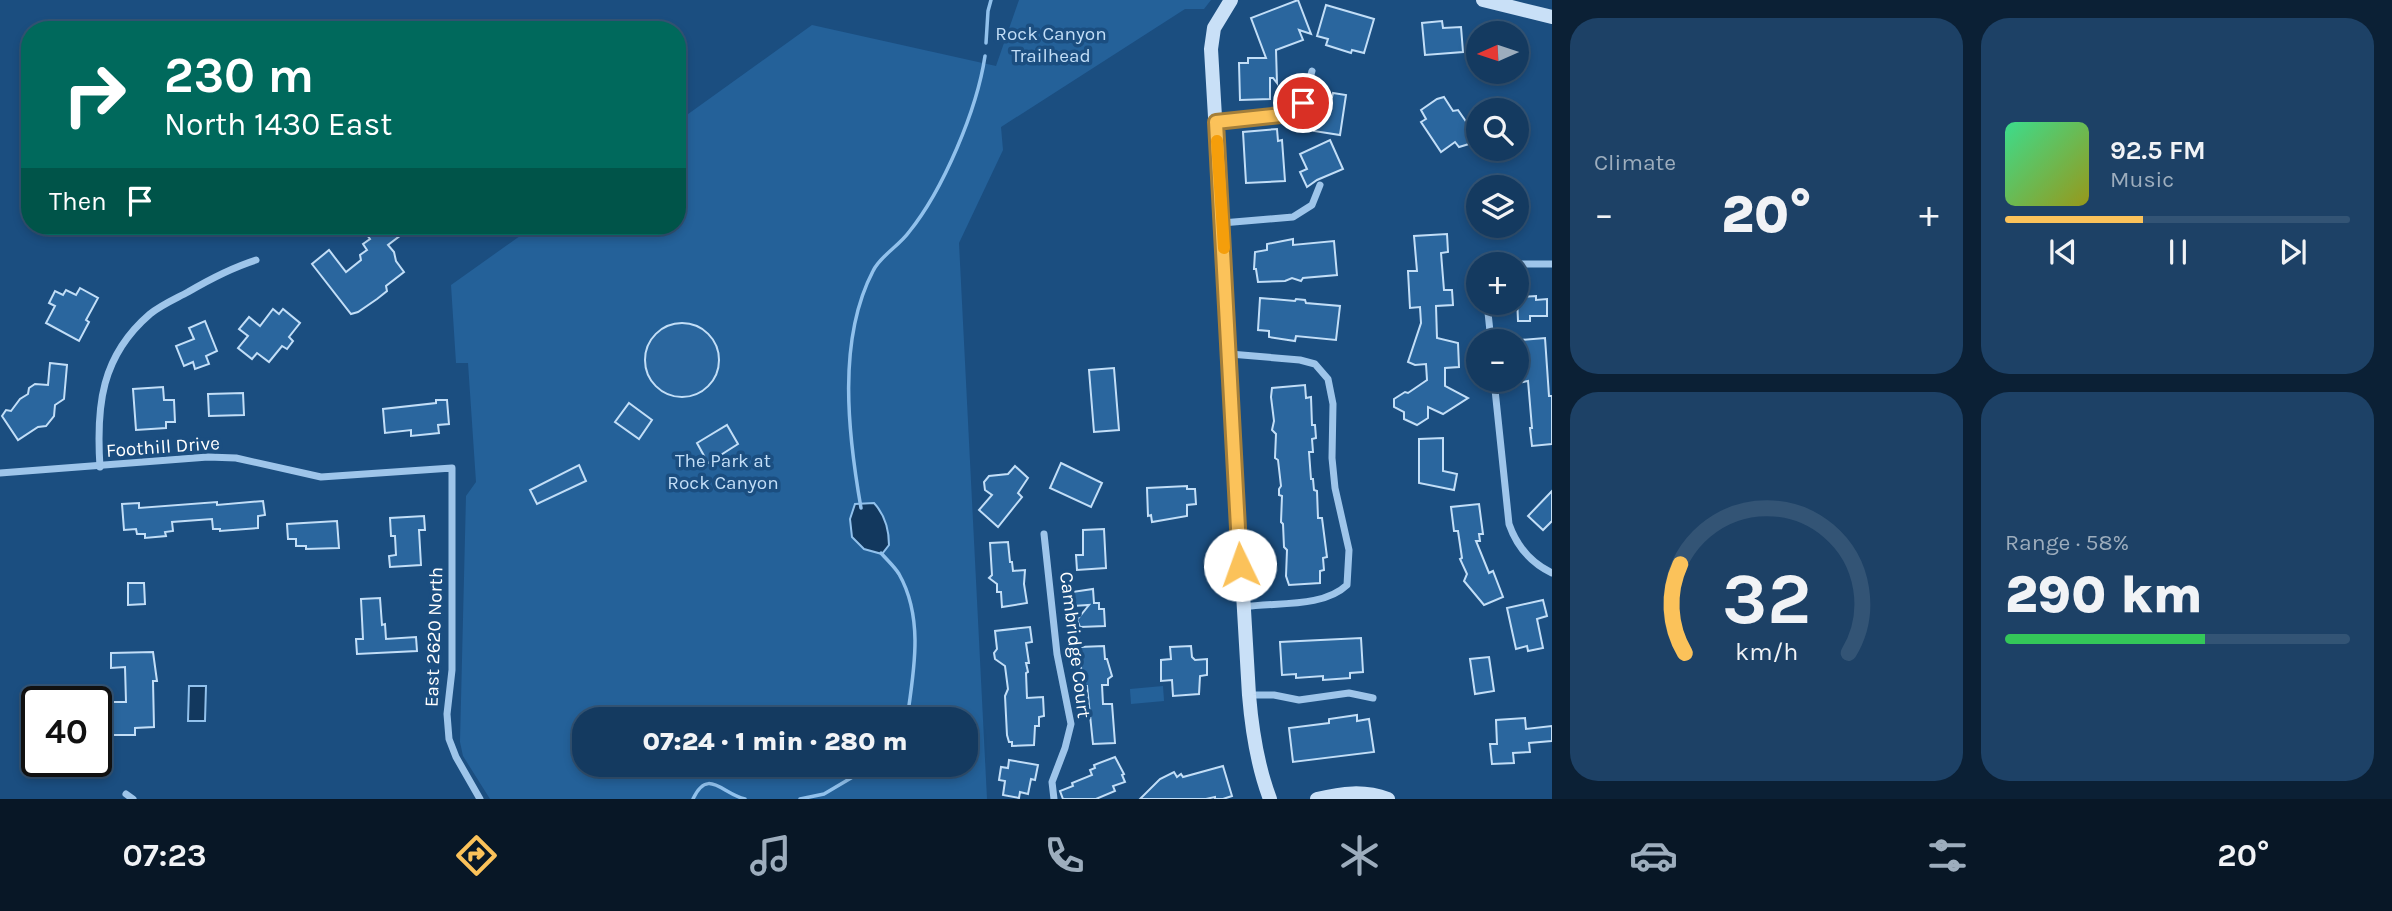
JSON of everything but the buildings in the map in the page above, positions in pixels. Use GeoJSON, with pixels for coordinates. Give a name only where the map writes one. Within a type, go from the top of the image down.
{"type":"FeatureCollection","features":[{"type":"Feature","properties":{"kind":"street"},"geometry":{"type":"LineString","coordinates":[[1231,0],[1218,20],[1211,49],[1249,695],[1258,764],[1270,799]]}},
{"type":"Feature","properties":{"kind":"street"},"geometry":{"type":"LineString","coordinates":[[1483,0],[1552,17]]}},
{"type":"Feature","properties":{"kind":"street"},"geometry":{"type":"LineString","coordinates":[[1216,122],[1290,114],[1298,110],[1303,103],[1312,71]]}},
{"type":"Feature","properties":{"kind":"street"},"geometry":{"type":"LineString","coordinates":[[1222,223],[1293,217],[1312,205],[1320,185]]}},
{"type":"Feature","properties":{"kind":"street"},"geometry":{"type":"LineString","coordinates":[[100,467],[97,428],[99,404],[109,371],[131,333],[154,311],[227,270],[256,260]]}},
{"type":"Feature","properties":{"kind":"street"},"geometry":{"type":"LineString","coordinates":[[1529,264],[1552,264]]}},
{"type":"Feature","properties":{"kind":"street"},"geometry":{"type":"LineString","coordinates":[[1230,354],[1300,360],[1315,364],[1323,371],[1332,391],[1332,458],[1340,515],[1349,550],[1347,585],[1337,594],[1321,599],[1244,607]]}},
{"type":"Feature","properties":{"kind":"street"},"geometry":{"type":"LineString","coordinates":[[1495,392],[1509,524],[1528,556],[1552,573]]}},
{"type":"Feature","properties":{"kind":"street","name":"Foothill Drive"},"geometry":{"type":"LineString","coordinates":[[0,473],[208,457],[236,458],[321,477],[452,468]]}},
{"type":"Feature","properties":{"kind":"street","name":"East 2620 North"},"geometry":{"type":"LineString","coordinates":[[452,468],[452,670],[447,714],[449,738],[456,757],[480,799]]}},
{"type":"Feature","properties":{"kind":"street","name":"Cambridge Court"},"geometry":{"type":"LineString","coordinates":[[1044,534],[1057,654],[1071,724],[1052,782],[1054,799]]}},
{"type":"Feature","properties":{"kind":"street"},"geometry":{"type":"LineString","coordinates":[[1249,695],[1299,699],[1349,692],[1373,698]]}},
{"type":"Feature","properties":{"kind":"street"},"geometry":{"type":"LineString","coordinates":[[1317,799],[1369,792],[1388,799]]}},
{"type":"Feature","properties":{"kind":"street"},"geometry":{"type":"LineString","coordinates":[[125,794],[133,799]]}},
{"type":"Feature","properties":{"kind":"green space","name":"The Park at Rock Canyon"},"geometry":{"type":"Polygon","coordinates":[[[1019,0],[1211,0],[1204,9],[1185,9],[1001,127],[1003,150],[959,243],[987,799],[490,799],[463,756],[460,742],[466,496],[476,482],[468,363],[456,363],[451,285],[521,235],[686,235],[686,116],[812,25],[996,66],[1019,0]]]}},
{"type":"Feature","properties":{"kind":"green space"},"geometry":{"type":"Polygon","coordinates":[[[1163,686],[1164,701],[1131,704],[1130,689],[1163,686]]]}},
{"type":"Feature","properties":{"kind":"shaded area"},"geometry":{"type":"Polygon","coordinates":[[[874,503],[884,517],[888,533],[889,545],[882,554],[864,549],[852,537],[850,519],[855,504],[874,503]]]}},
{"type":"Feature","properties":{"kind":"shaded area"},"geometry":{"type":"Polygon","coordinates":[[[189,686],[206,686],[205,721],[188,721],[189,686]]]}},
{"type":"Feature","properties":{"kind":"waterway"},"geometry":{"type":"LineString","coordinates":[[986,43],[991,0]]}},
{"type":"Feature","properties":{"kind":"waterway"},"geometry":{"type":"LineString","coordinates":[[861,508],[850,419],[850,357],[854,327],[873,271],[922,215],[946,172],[975,100],[985,56]]}},
{"type":"Feature","properties":{"kind":"waterway"},"geometry":{"type":"LineString","coordinates":[[881,553],[899,574],[912,608],[915,645],[909,707]]}},
{"type":"Feature","properties":{"kind":"waterway"},"geometry":{"type":"LineString","coordinates":[[800,799],[824,794],[853,777]]}},
{"type":"Feature","properties":{"kind":"waterway"},"geometry":{"type":"LineString","coordinates":[[693,799],[704,785],[710,784],[745,799]]}},
{"type":"Feature","properties":{"kind":"slow traffic"},"geometry":{"type":"LineString","coordinates":[[1217,141],[1224,248]]}},
{"type":"Feature","properties":{"kind":"route"},"geometry":{"type":"LineString","coordinates":[[1240,565],[1216,122],[1290,114],[1298,110],[1303,103]]}},
{"type":"Feature","properties":{"kind":"park label","name":"Rock Canyon Trailhead"},"geometry":{"type":"Point","coordinates":[1051,45]}}]}
